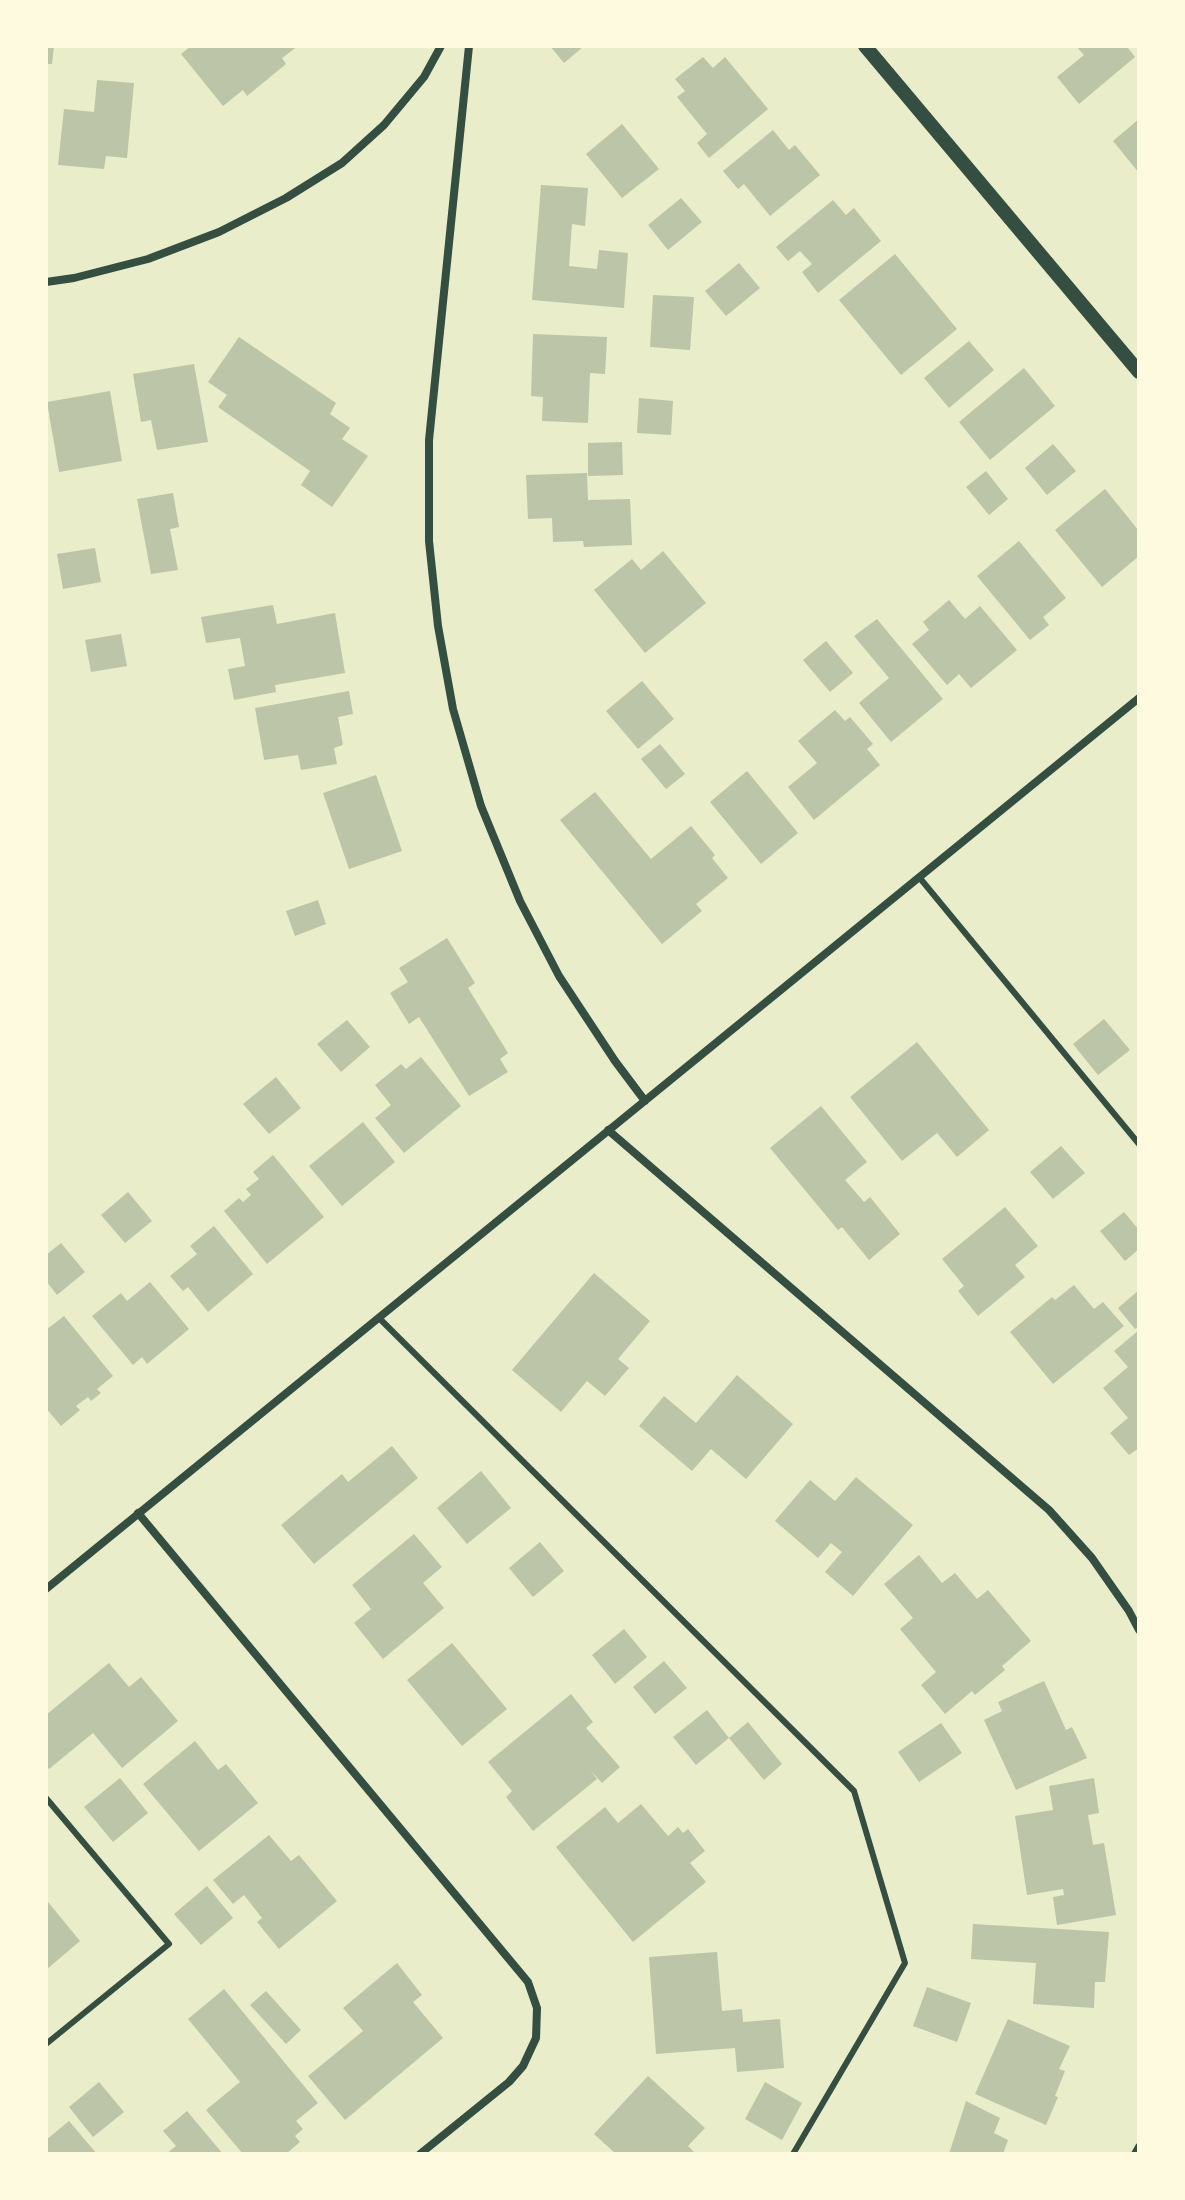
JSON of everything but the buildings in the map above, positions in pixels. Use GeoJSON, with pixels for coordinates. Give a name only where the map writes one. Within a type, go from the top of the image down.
{"type":"FeatureCollection","features":[{"type":"Feature","properties":{"kind":"street"},"geometry":{"type":"LineString","coordinates":[[46,282],[148,259],[219,232],[286,198],[342,163],[384,125],[424,77],[441,46]]}},
{"type":"Feature","properties":{"kind":"street"},"geometry":{"type":"LineString","coordinates":[[469,46],[429,440],[429,541],[438,626],[453,709],[481,806],[520,901],[559,976],[645,1101]]}},
{"type":"Feature","properties":{"kind":"street"},"geometry":{"type":"LineString","coordinates":[[865,46],[1139,372]]}},
{"type":"Feature","properties":{"kind":"street"},"geometry":{"type":"LineString","coordinates":[[46,1589],[1139,698]]}},
{"type":"Feature","properties":{"kind":"street"},"geometry":{"type":"LineString","coordinates":[[608,1130],[1049,1510],[1092,1558],[1139,1630]]}},
{"type":"Feature","properties":{"kind":"street"},"geometry":{"type":"LineString","coordinates":[[138,1513],[528,1982],[537,2008],[536,2038],[523,2066],[509,2082],[420,2154]]}},
{"type":"Feature","properties":{"kind":"street"},"geometry":{"type":"LineString","coordinates":[[1135,2154],[1139,2147]]}},
{"type":"Feature","properties":{"kind":"lane"},"geometry":{"type":"LineString","coordinates":[[919,877],[1139,1144]]}},
{"type":"Feature","properties":{"kind":"lane"},"geometry":{"type":"LineString","coordinates":[[379,1318],[854,1791],[905,1963],[793,2154]]}},
{"type":"Feature","properties":{"kind":"lane"},"geometry":{"type":"LineString","coordinates":[[46,1798],[169,1944],[46,2044]]}}]}
